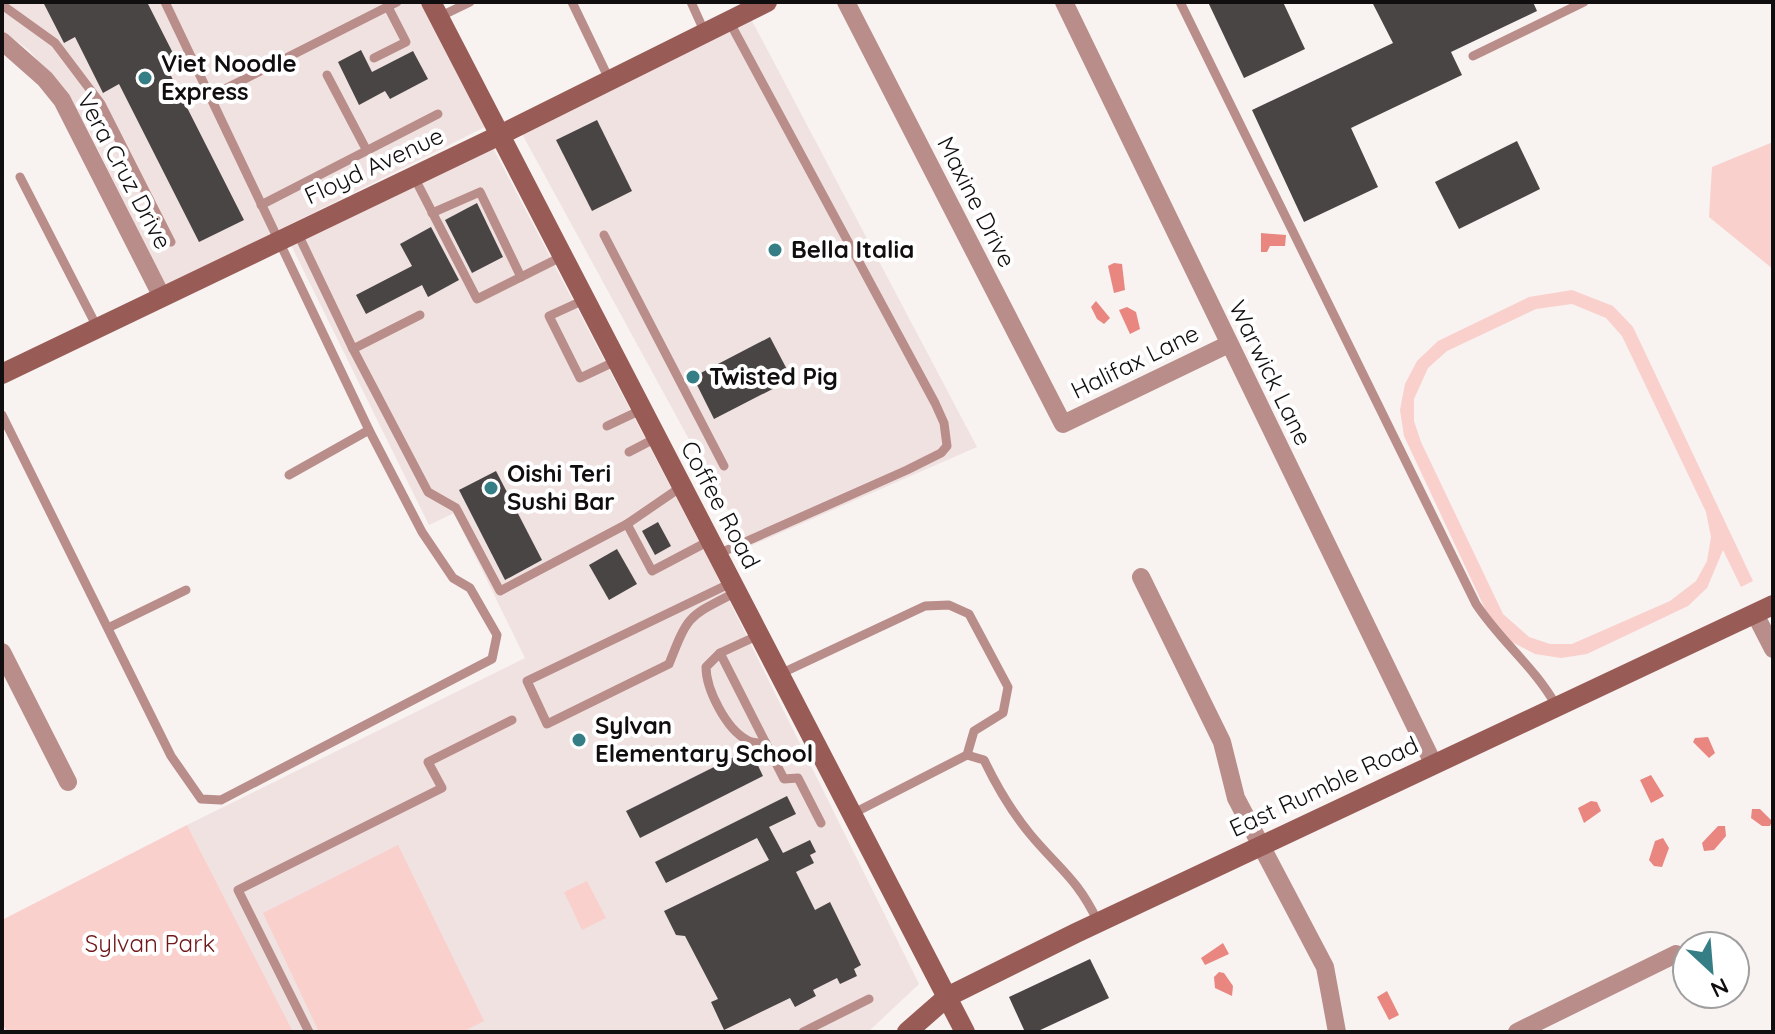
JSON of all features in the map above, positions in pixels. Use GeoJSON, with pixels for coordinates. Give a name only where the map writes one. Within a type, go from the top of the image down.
{"type":"FeatureCollection","features":[{"type":"Feature","properties":{"kind":"street","name":"Floyd Avenue"},"geometry":{"type":"LineString","coordinates":[[2,374],[161,295],[414,177],[767,2]]}},
{"type":"Feature","properties":{"kind":"street","name":"Maxine Drive"},"geometry":{"type":"LineString","coordinates":[[846,2],[1063,424]]}},
{"type":"Feature","properties":{"kind":"street","name":"Warwick Lane"},"geometry":{"type":"LineString","coordinates":[[1064,2],[1434,765]]}},
{"type":"Feature","properties":{"kind":"street","name":"Coffee Road"},"geometry":{"type":"LineString","coordinates":[[435,10],[965,1032]]}},
{"type":"Feature","properties":{"kind":"street","name":"Vera Cruz Drive"},"geometry":{"type":"LineString","coordinates":[[2,41],[45,79],[62,100],[161,295]]}},
{"type":"Feature","properties":{"kind":"street","name":"Halifax Lane"},"geometry":{"type":"LineString","coordinates":[[1063,424],[1229,344]]}},
{"type":"Feature","properties":{"kind":"street"},"geometry":{"type":"LineString","coordinates":[[1141,577],[1222,742],[1236,798],[1325,967],[1337,1032]]}},
{"type":"Feature","properties":{"kind":"street","name":"East Rumble Road"},"geometry":{"type":"LineString","coordinates":[[907,1032],[947,997],[1098,922],[1764,609]]}},
{"type":"Feature","properties":{"kind":"street"},"geometry":{"type":"LineString","coordinates":[[1764,609],[1773,649]]}},
{"type":"Feature","properties":{"kind":"street"},"geometry":{"type":"LineString","coordinates":[[2,652],[68,782]]}},
{"type":"Feature","properties":{"kind":"street"},"geometry":{"type":"LineString","coordinates":[[1517,1032],[1671,956]]}},
{"type":"Feature","properties":{"kind":"lane"},"geometry":{"type":"LineString","coordinates":[[2,415],[110,627],[171,756],[201,799],[221,800],[492,659],[497,635],[470,588],[453,578],[428,542],[369,430],[165,2]]}},
{"type":"Feature","properties":{"kind":"lane"},"geometry":{"type":"LineString","coordinates":[[435,10],[470,2]]}},
{"type":"Feature","properties":{"kind":"lane"},"geometry":{"type":"LineString","coordinates":[[572,2],[609,79]]}},
{"type":"Feature","properties":{"kind":"lane"},"geometry":{"type":"LineString","coordinates":[[691,2],[705,33]]}},
{"type":"Feature","properties":{"kind":"lane"},"geometry":{"type":"LineString","coordinates":[[1180,2],[1476,604],[1498,637],[1543,681],[1557,707]]}},
{"type":"Feature","properties":{"kind":"lane"},"geometry":{"type":"LineString","coordinates":[[1473,56],[1584,2]]}},
{"type":"Feature","properties":{"kind":"lane"},"geometry":{"type":"LineString","coordinates":[[211,96],[391,4],[406,42],[374,58]]}},
{"type":"Feature","properties":{"kind":"lane"},"geometry":{"type":"LineString","coordinates":[[2,5],[55,43],[101,104],[171,242]]}},
{"type":"Feature","properties":{"kind":"lane"},"geometry":{"type":"LineString","coordinates":[[627,524],[652,571],[907,470],[941,453],[947,446],[944,423],[935,403],[729,21]]}},
{"type":"Feature","properties":{"kind":"lane"},"geometry":{"type":"LineString","coordinates":[[327,75],[367,151]]}},
{"type":"Feature","properties":{"kind":"lane"},"geometry":{"type":"LineString","coordinates":[[261,205],[438,114]]}},
{"type":"Feature","properties":{"kind":"lane"},"geometry":{"type":"LineString","coordinates":[[20,177],[97,327]]}},
{"type":"Feature","properties":{"kind":"lane"},"geometry":{"type":"LineString","coordinates":[[414,177],[477,299],[561,257]]}},
{"type":"Feature","properties":{"kind":"lane"},"geometry":{"type":"LineString","coordinates":[[432,213],[480,192],[521,277]]}},
{"type":"Feature","properties":{"kind":"lane"},"geometry":{"type":"LineString","coordinates":[[297,232],[353,349],[428,492],[456,508],[500,591],[627,524],[681,487]]}},
{"type":"Feature","properties":{"kind":"lane"},"geometry":{"type":"LineString","coordinates":[[604,235],[724,466]]}},
{"type":"Feature","properties":{"kind":"lane"},"geometry":{"type":"LineString","coordinates":[[584,300],[549,316],[580,378],[616,361]]}},
{"type":"Feature","properties":{"kind":"lane"},"geometry":{"type":"LineString","coordinates":[[353,349],[420,315]]}},
{"type":"Feature","properties":{"kind":"lane"},"geometry":{"type":"LineString","coordinates":[[607,426],[641,410]]}},
{"type":"Feature","properties":{"kind":"lane"},"geometry":{"type":"LineString","coordinates":[[289,475],[369,430]]}},
{"type":"Feature","properties":{"kind":"lane"},"geometry":{"type":"LineString","coordinates":[[629,452],[656,438]]}},
{"type":"Feature","properties":{"kind":"lane"},"geometry":{"type":"LineString","coordinates":[[734,587],[686,622],[669,664],[547,724],[527,681],[734,587]]}},
{"type":"Feature","properties":{"kind":"lane"},"geometry":{"type":"LineString","coordinates":[[110,627],[186,590]]}},
{"type":"Feature","properties":{"kind":"lane"},"geometry":{"type":"LineString","coordinates":[[779,674],[925,606],[949,605],[969,614],[1008,687],[1003,713],[974,731],[967,755]]}},
{"type":"Feature","properties":{"kind":"lane"},"geometry":{"type":"LineString","coordinates":[[759,635],[720,653],[706,667],[706,679],[730,723],[748,741],[766,743]]}},
{"type":"Feature","properties":{"kind":"lane"},"geometry":{"type":"LineString","coordinates":[[720,653],[784,779],[798,778],[821,823]]}},
{"type":"Feature","properties":{"kind":"lane"},"geometry":{"type":"LineString","coordinates":[[309,1032],[238,890],[442,788],[428,762],[512,720]]}},
{"type":"Feature","properties":{"kind":"lane"},"geometry":{"type":"LineString","coordinates":[[852,814],[967,755],[984,760],[1000,794],[1027,829],[1083,889],[1098,922]]}},
{"type":"Feature","properties":{"kind":"lane"},"geometry":{"type":"LineString","coordinates":[[803,1032],[869,999]]}},
{"type":"Feature","properties":{"kind":"shaded area"},"geometry":{"type":"Polygon","coordinates":[[[2,2],[424,2],[487,126],[166,286],[85,123],[30,51],[2,30],[2,2]]]}},
{"type":"Feature","properties":{"kind":"shaded area"},"geometry":{"type":"Polygon","coordinates":[[[751,19],[977,447],[748,547],[521,132],[751,19]]]}},
{"type":"Feature","properties":{"kind":"shaded area","name":"Sylvan Elementary School"},"geometry":{"type":"Polygon","coordinates":[[[493,148],[711,564],[919,984],[868,1032],[292,1032],[187,825],[525,658],[454,513],[429,525],[291,245],[493,148]]]}},
{"type":"Feature","properties":{"kind":"shaded area"},"geometry":{"type":"Polygon","coordinates":[[[1261,233],[1286,235],[1285,246],[1270,246],[1267,252],[1261,252],[1261,233]]]}},
{"type":"Feature","properties":{"kind":"shaded area"},"geometry":{"type":"Polygon","coordinates":[[[1122,264],[1125,290],[1114,293],[1108,266],[1122,264]]]}},
{"type":"Feature","properties":{"kind":"shaded area"},"geometry":{"type":"Polygon","coordinates":[[[1096,301],[1110,318],[1104,324],[1097,319],[1091,307],[1096,301]]]}},
{"type":"Feature","properties":{"kind":"shaded area"},"geometry":{"type":"Polygon","coordinates":[[[1127,307],[1136,312],[1140,329],[1130,334],[1119,310],[1127,307]]]}},
{"type":"Feature","properties":{"kind":"shaded area"},"geometry":{"type":"Polygon","coordinates":[[[1708,737],[1715,753],[1709,758],[1693,742],[1695,738],[1708,737]]]}},
{"type":"Feature","properties":{"kind":"shaded area"},"geometry":{"type":"Polygon","coordinates":[[[1651,775],[1664,796],[1651,803],[1640,780],[1651,775]]]}},
{"type":"Feature","properties":{"kind":"shaded area"},"geometry":{"type":"Polygon","coordinates":[[[1591,801],[1597,802],[1601,811],[1584,823],[1578,808],[1591,801]]]}},
{"type":"Feature","properties":{"kind":"shaded area"},"geometry":{"type":"Polygon","coordinates":[[[1752,809],[1760,809],[1772,821],[1770,826],[1762,826],[1751,818],[1752,809]]]}},
{"type":"Feature","properties":{"kind":"shaded area"},"geometry":{"type":"Polygon","coordinates":[[[1718,826],[1725,826],[1726,836],[1714,850],[1704,851],[1702,843],[1718,826]]]}},
{"type":"Feature","properties":{"kind":"shaded area"},"geometry":{"type":"Polygon","coordinates":[[[1663,838],[1669,848],[1662,867],[1654,866],[1649,860],[1655,841],[1663,838]]]}},
{"type":"Feature","properties":{"kind":"shaded area"},"geometry":{"type":"Polygon","coordinates":[[[1223,943],[1229,954],[1205,965],[1201,958],[1223,943]]]}},
{"type":"Feature","properties":{"kind":"shaded area"},"geometry":{"type":"Polygon","coordinates":[[[1219,972],[1224,973],[1233,986],[1232,996],[1215,988],[1214,977],[1219,972]]]}},
{"type":"Feature","properties":{"kind":"shaded area"},"geometry":{"type":"Polygon","coordinates":[[[1387,991],[1399,1015],[1389,1020],[1377,997],[1387,991]]]}},
{"type":"Feature","properties":{"kind":"green space"},"geometry":{"type":"Polygon","coordinates":[[[1773,142],[1773,269],[1709,217],[1712,167],[1773,142]]]}},
{"type":"Feature","properties":{"kind":"green space"},"geometry":{"type":"Polygon","coordinates":[[[1572,290],[1613,306],[1633,327],[1753,581],[1741,587],[1723,550],[1707,588],[1688,606],[1587,654],[1561,658],[1535,654],[1512,642],[1487,613],[1404,436],[1400,410],[1405,384],[1417,361],[1438,341],[1529,297],[1572,290]],[[1572,304],[1536,309],[1447,351],[1428,368],[1414,399],[1414,421],[1421,442],[1503,614],[1529,637],[1550,644],[1572,644],[1670,601],[1696,581],[1707,561],[1711,537],[1706,512],[1622,336],[1606,318],[1572,304]]]}},
{"type":"Feature","properties":{"kind":"green space","name":"Sylvan Park"},"geometry":{"type":"Polygon","coordinates":[[[187,825],[293,1032],[7,1032],[2,1023],[2,920],[187,825]]]}},
{"type":"Feature","properties":{"kind":"green space"},"geometry":{"type":"Polygon","coordinates":[[[398,845],[484,1021],[462,1032],[319,1032],[263,913],[398,845]]]}},
{"type":"Feature","properties":{"kind":"green space"},"geometry":{"type":"Polygon","coordinates":[[[587,881],[606,918],[582,930],[564,892],[587,881]]]}},
{"type":"Feature","properties":{"kind":"building"},"geometry":{"type":"Polygon","coordinates":[[[43,2],[147,2],[178,63],[167,68],[244,220],[199,242],[119,84],[103,93],[75,37],[64,43],[43,2]]]}},
{"type":"Feature","properties":{"kind":"building"},"geometry":{"type":"Polygon","coordinates":[[[1208,2],[1283,2],[1305,49],[1244,78],[1208,2]]]}},
{"type":"Feature","properties":{"kind":"building"},"geometry":{"type":"Polygon","coordinates":[[[1372,2],[1533,2],[1537,11],[1451,52],[1462,75],[1351,128],[1378,187],[1304,222],[1252,110],[1393,43],[1372,2]]]}},
{"type":"Feature","properties":{"kind":"building"},"geometry":{"type":"Polygon","coordinates":[[[361,50],[372,72],[413,51],[428,79],[390,99],[385,91],[359,105],[338,62],[361,50]]]}},
{"type":"Feature","properties":{"kind":"building"},"geometry":{"type":"Polygon","coordinates":[[[597,120],[632,191],[592,211],[556,140],[597,120]]]}},
{"type":"Feature","properties":{"kind":"building"},"geometry":{"type":"Polygon","coordinates":[[[1517,141],[1540,189],[1459,229],[1435,182],[1517,141]]]}},
{"type":"Feature","properties":{"kind":"building"},"geometry":{"type":"Polygon","coordinates":[[[477,203],[503,257],[472,273],[445,220],[477,203]]]}},
{"type":"Feature","properties":{"kind":"building"},"geometry":{"type":"Polygon","coordinates":[[[431,227],[459,280],[428,297],[422,285],[366,314],[356,295],[412,266],[400,244],[431,227]]]}},
{"type":"Feature","properties":{"kind":"building"},"geometry":{"type":"Polygon","coordinates":[[[770,337],[792,379],[714,419],[693,377],[770,337]]]}},
{"type":"Feature","properties":{"kind":"building"},"geometry":{"type":"Polygon","coordinates":[[[496,471],[542,560],[505,580],[459,490],[496,471]]]}},
{"type":"Feature","properties":{"kind":"building"},"geometry":{"type":"Polygon","coordinates":[[[658,522],[671,546],[655,555],[642,531],[658,522]]]}},
{"type":"Feature","properties":{"kind":"building"},"geometry":{"type":"Polygon","coordinates":[[[617,549],[637,584],[609,600],[589,565],[617,549]]]}},
{"type":"Feature","properties":{"kind":"building"},"geometry":{"type":"Polygon","coordinates":[[[750,749],[763,776],[640,838],[626,811],[750,749]]]}},
{"type":"Feature","properties":{"kind":"building"},"geometry":{"type":"Polygon","coordinates":[[[787,796],[796,814],[769,827],[783,853],[810,840],[816,852],[810,855],[814,863],[796,872],[815,910],[830,902],[861,965],[854,969],[857,976],[840,984],[837,978],[813,990],[816,996],[795,1007],[790,998],[724,1030],[711,1002],[718,999],[685,936],[676,935],[664,911],[769,860],[757,838],[666,883],[655,862],[787,796]]]}},
{"type":"Feature","properties":{"kind":"building"},"geometry":{"type":"Polygon","coordinates":[[[1090,959],[1109,998],[1036,1032],[1025,1032],[1009,997],[1090,959]]]}},
{"type":"Feature","properties":{"kind":"place","name":"Viet Noodle Express"},"geometry":{"type":"Point","coordinates":[145,78]}},
{"type":"Feature","properties":{"kind":"place","name":"Bella Italia"},"geometry":{"type":"Point","coordinates":[775,250]}},
{"type":"Feature","properties":{"kind":"place","name":"Twisted Pig"},"geometry":{"type":"Point","coordinates":[693,377]}},
{"type":"Feature","properties":{"kind":"place","name":"Oishi Teri Sushi Bar"},"geometry":{"type":"Point","coordinates":[491,488]}},
{"type":"Feature","properties":{"kind":"place","name":"Sylvan Elementary School"},"geometry":{"type":"Point","coordinates":[579,740]}}]}
